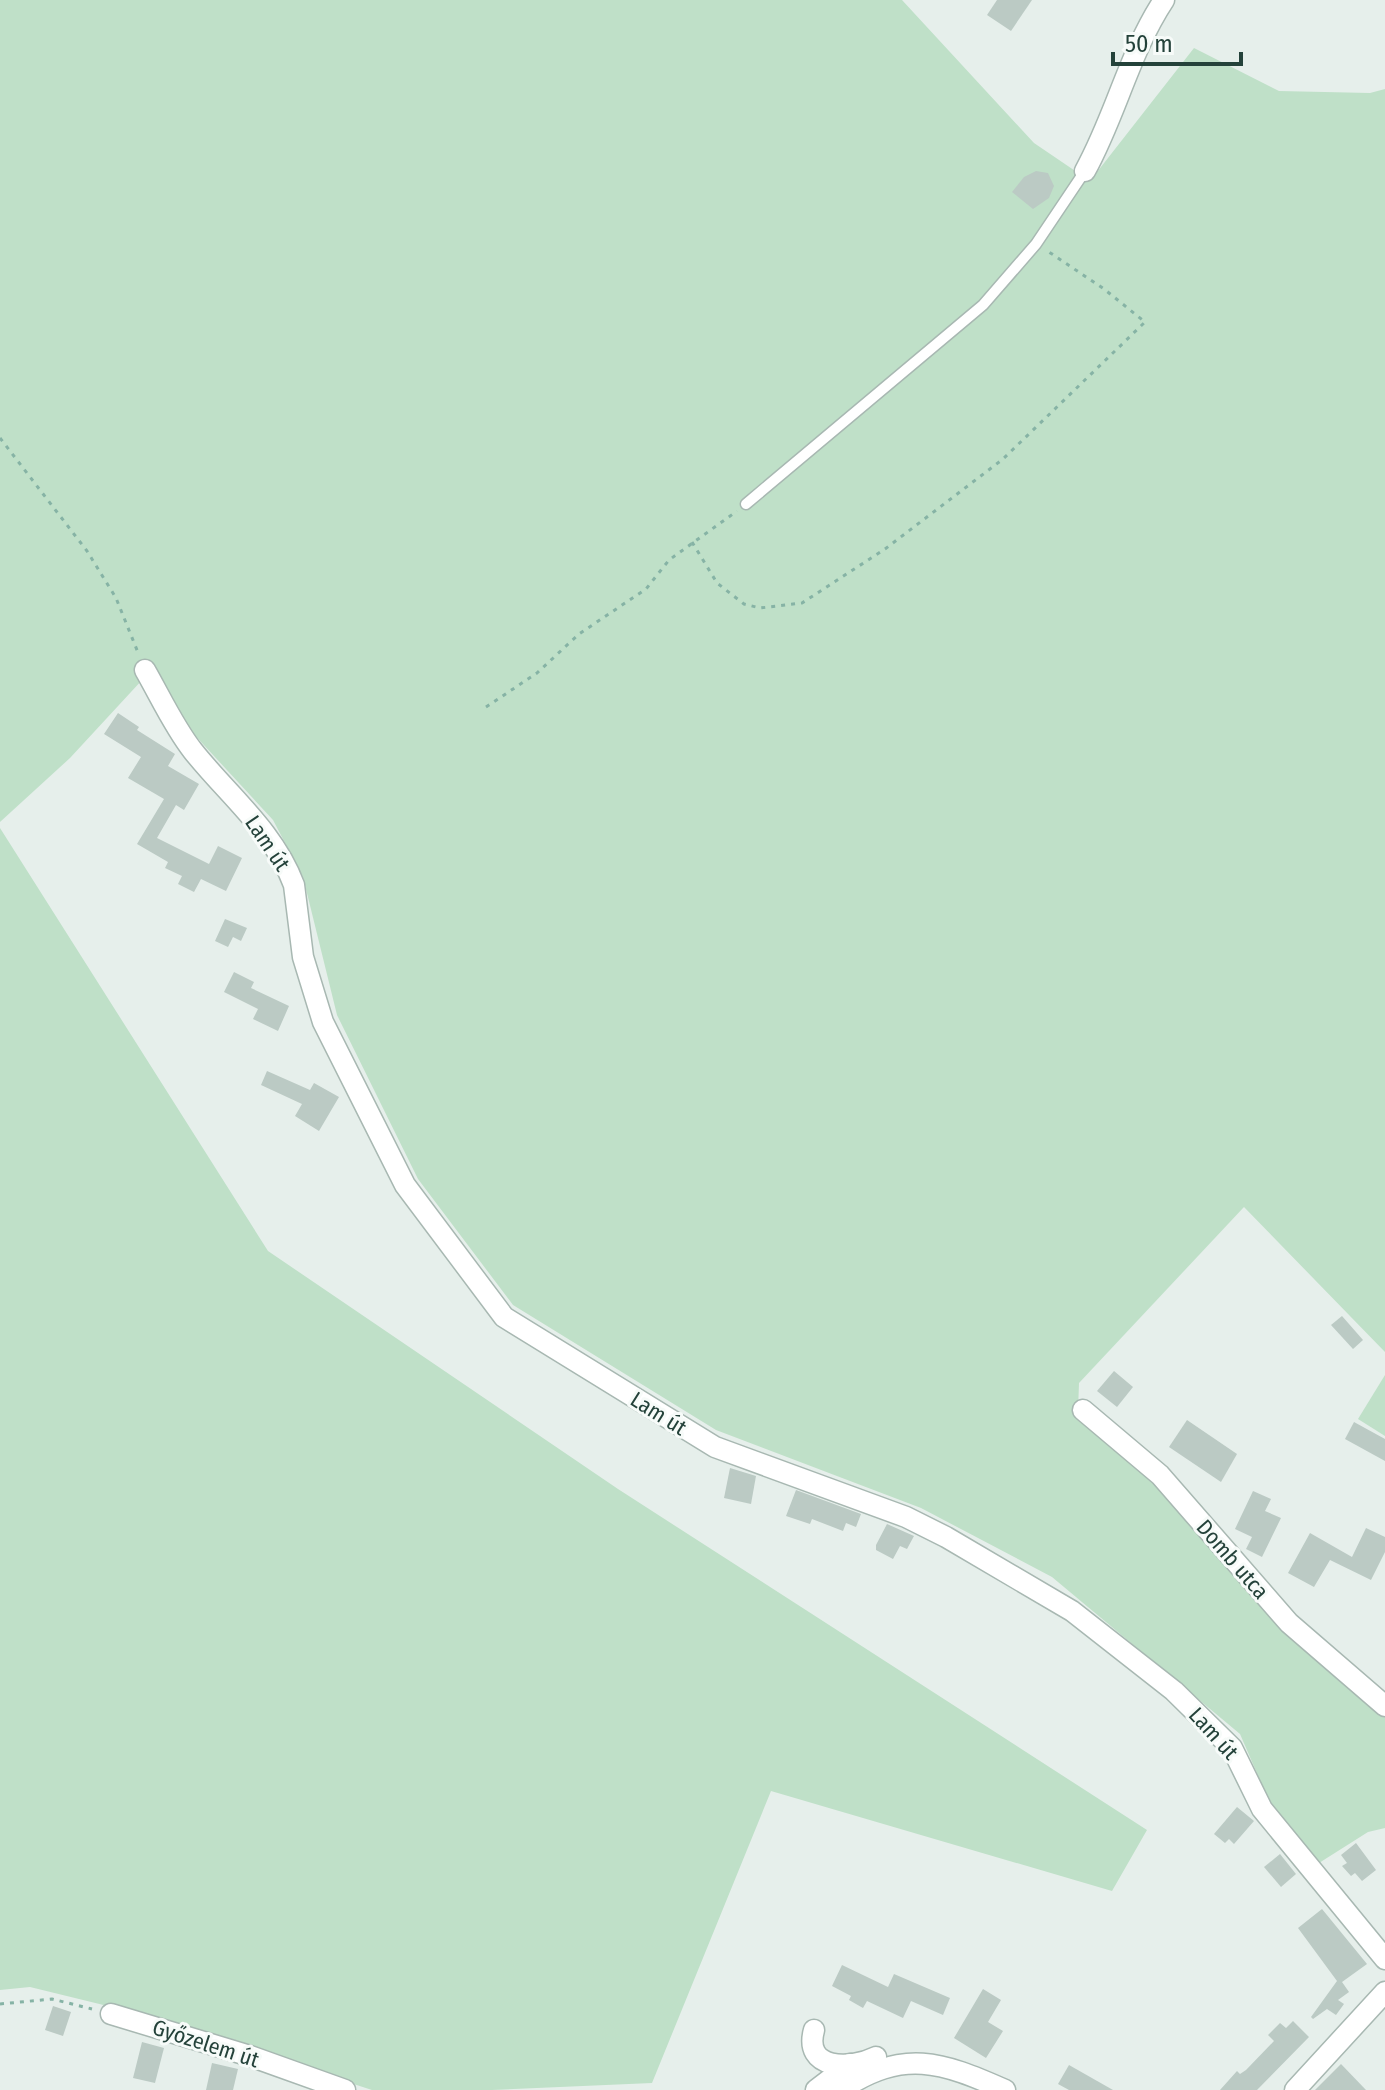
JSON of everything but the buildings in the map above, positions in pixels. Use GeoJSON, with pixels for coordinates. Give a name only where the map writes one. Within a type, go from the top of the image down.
{"type":"FeatureCollection","features":[{"type":"Feature","properties":{"kind":"street"},"geometry":{"type":"LineString","coordinates":[[1085,171],[1127,80],[1134,54],[1164,0]]}},
{"type":"Feature","properties":{"kind":"street","name":"Lam út"},"geometry":{"type":"LineString","coordinates":[[145,670],[193,751],[233,793],[288,870],[294,885],[306,969],[323,1022],[405,1185],[504,1317],[715,1447],[906,1517],[1072,1611],[1174,1691],[1232,1748],[1262,1809],[1385,1959]]}},
{"type":"Feature","properties":{"kind":"street","name":"Domb utca"},"geometry":{"type":"LineString","coordinates":[[1083,1410],[1160,1475],[1289,1623],[1385,1706]]}},
{"type":"Feature","properties":{"kind":"street"},"geometry":{"type":"LineString","coordinates":[[1295,2090],[1385,1992]]}},
{"type":"Feature","properties":{"kind":"street","name":"Győzelem út"},"geometry":{"type":"LineString","coordinates":[[111,2014],[250,2056],[345,2090]]}},
{"type":"Feature","properties":{"kind":"street"},"geometry":{"type":"LineString","coordinates":[[814,2030],[810,2044],[814,2054],[822,2060],[861,2064],[876,2057]]}},
{"type":"Feature","properties":{"kind":"street"},"geometry":{"type":"LineString","coordinates":[[841,2090],[864,2074],[887,2066],[918,2063],[944,2066],[1005,2090]]}},
{"type":"Feature","properties":{"kind":"street"},"geometry":{"type":"LineString","coordinates":[[816,2090],[850,2064]]}},
{"type":"Feature","properties":{"kind":"lane"},"geometry":{"type":"LineString","coordinates":[[746,504],[983,305],[1036,244],[1085,171]]}},
{"type":"Feature","properties":{"kind":"path"},"geometry":{"type":"LineString","coordinates":[[692,542],[717,583],[744,604],[760,608],[802,603],[885,549],[1003,459],[1145,322],[1092,281],[1036,244]]}},
{"type":"Feature","properties":{"kind":"path"},"geometry":{"type":"LineString","coordinates":[[0,438],[87,551],[109,586],[145,670]]}},
{"type":"Feature","properties":{"kind":"path"},"geometry":{"type":"LineString","coordinates":[[486,707],[537,673],[579,634],[646,589],[669,560],[746,504]]}},
{"type":"Feature","properties":{"kind":"path"},"geometry":{"type":"LineString","coordinates":[[0,2004],[52,1999],[111,2014]]}},
{"type":"Feature","properties":{"kind":"green space"},"geometry":{"type":"Polygon","coordinates":[[[0,0],[902,0],[1034,143],[1090,181],[1194,48],[1279,91],[1370,93],[1385,89],[1385,1352],[1244,1207],[1079,1383],[1078,1411],[1385,1704],[1385,1828],[1368,1832],[1319,1863],[1269,1801],[1240,1734],[1052,1577],[921,1508],[716,1430],[513,1305],[418,1179],[337,1015],[303,877],[273,820],[143,679],[70,758],[0,822],[0,0]]]}},
{"type":"Feature","properties":{"kind":"green space"},"geometry":{"type":"Polygon","coordinates":[[[0,828],[268,1251],[618,1489],[1147,1830],[1112,1891],[771,1791],[652,2083],[492,2090],[372,2090],[128,2011],[30,1987],[0,1990],[0,828]]]}},
{"type":"Feature","properties":{"kind":"green space"},"geometry":{"type":"Polygon","coordinates":[[[1385,1375],[1385,1436],[1358,1419],[1385,1375]]]}}]}
